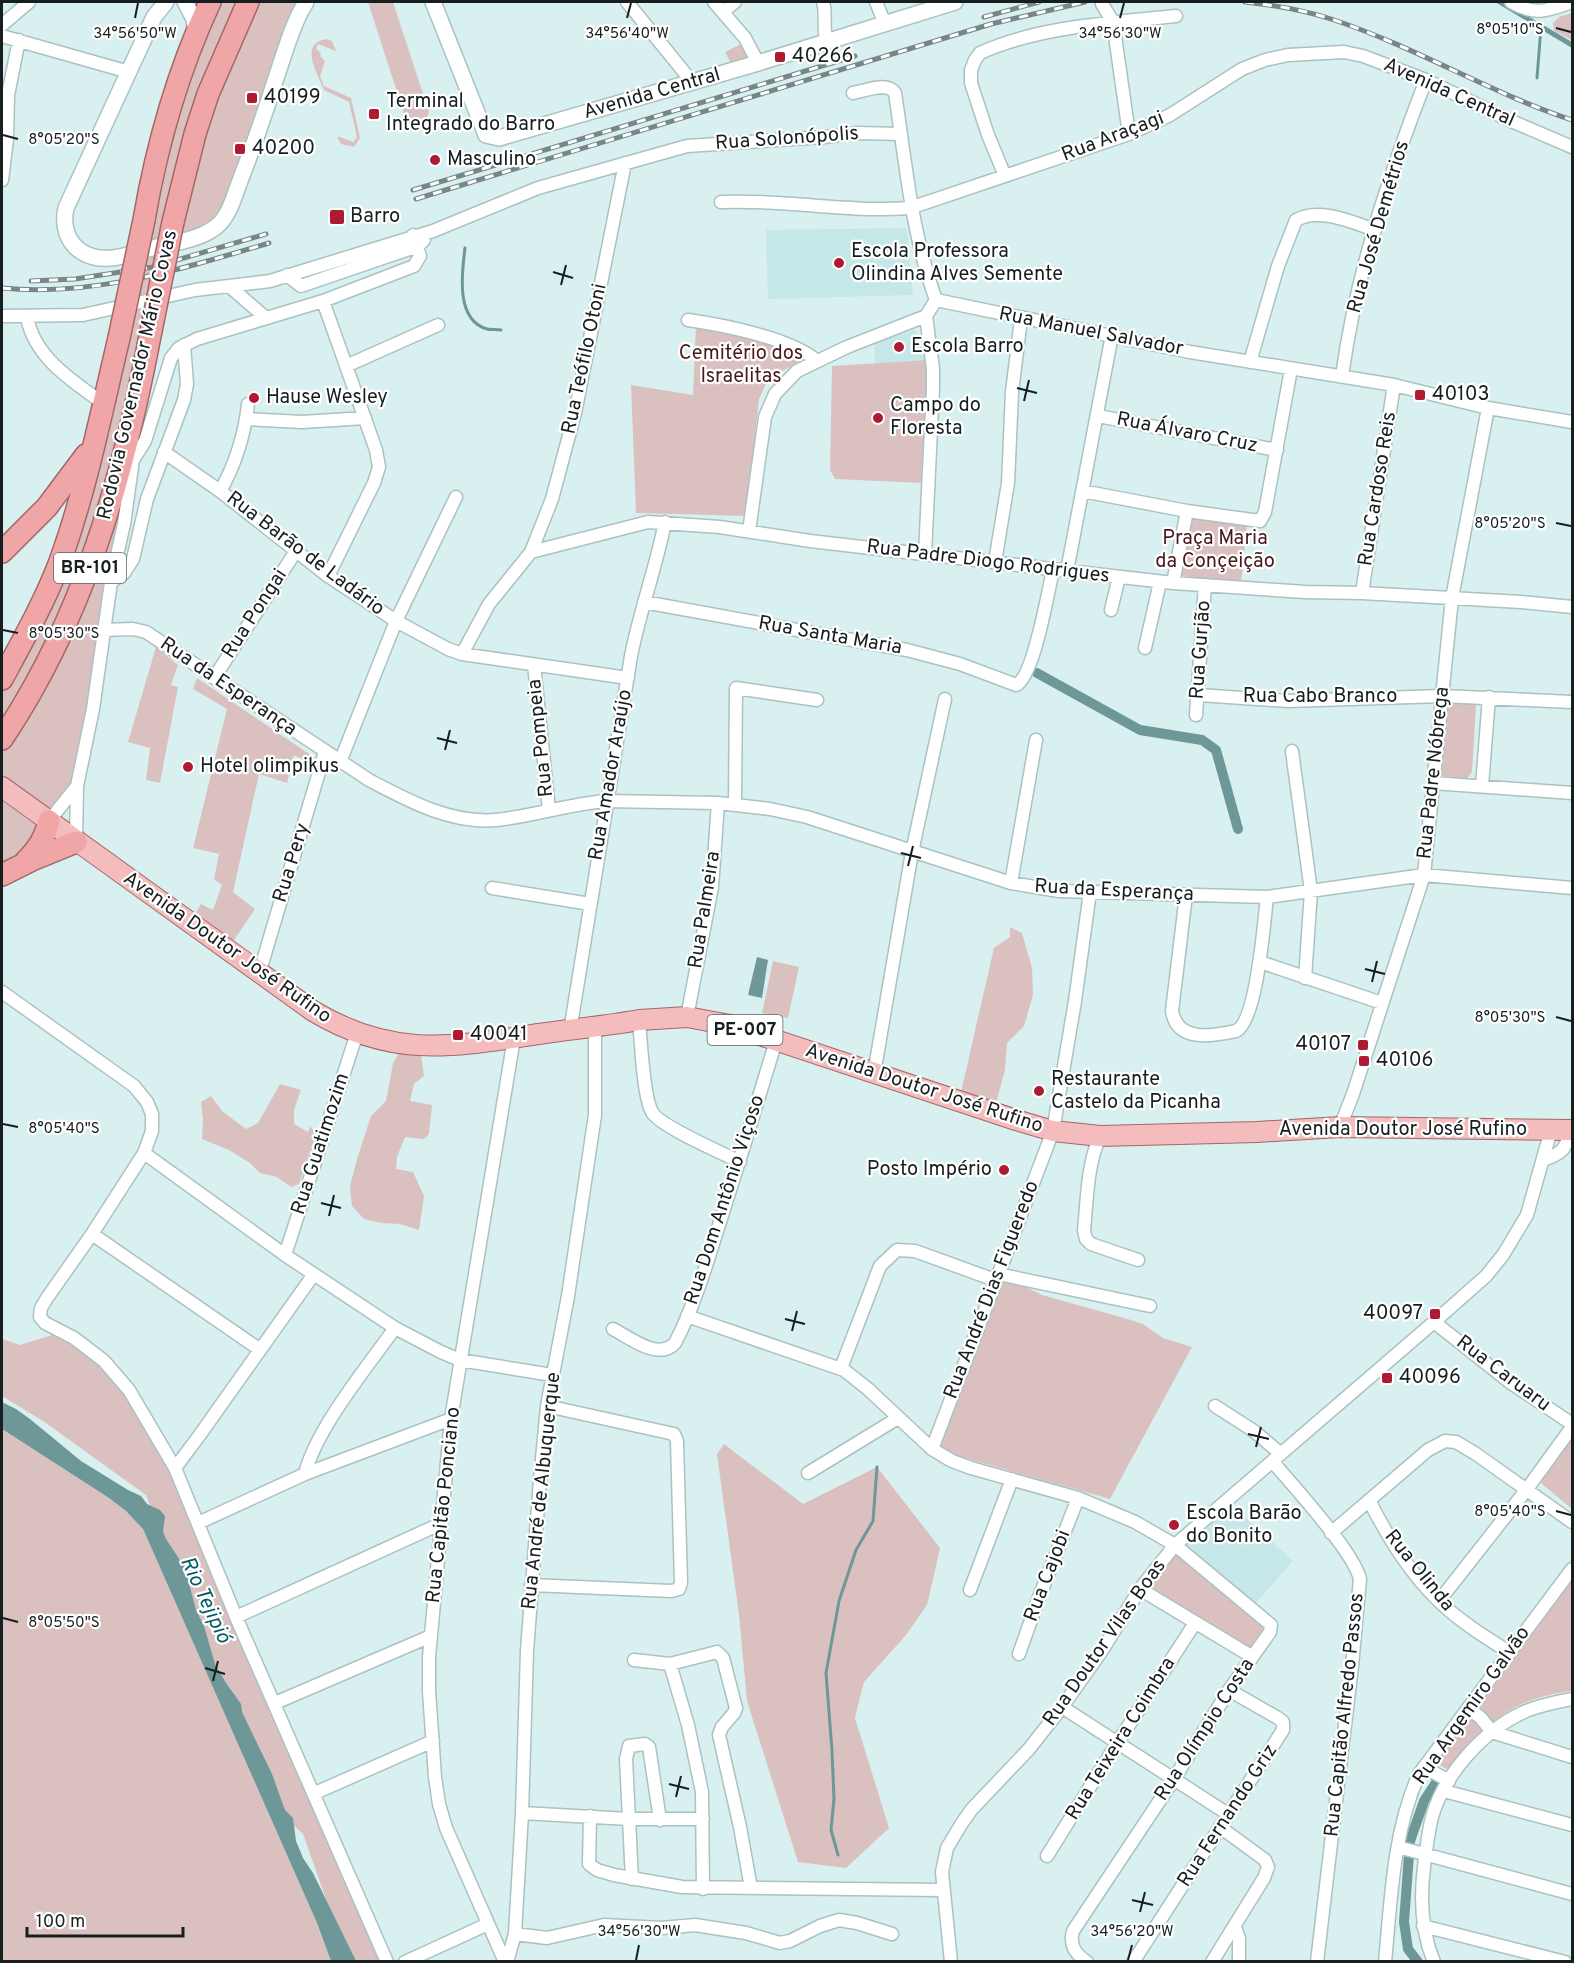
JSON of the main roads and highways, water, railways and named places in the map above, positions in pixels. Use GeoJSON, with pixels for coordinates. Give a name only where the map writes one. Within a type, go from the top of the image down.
{"type":"FeatureCollection","features":[{"type":"Feature","properties":{"kind":"highway","name":"Rodovia Governador Mário Covas"},"geometry":{"type":"LineString","coordinates":[[2,679],[47,592],[80,500],[119,338],[157,153],[196,33],[210,2]]}},
{"type":"Feature","properties":{"kind":"highway","name":"Rodovia Governador Mário Covas"},"geometry":{"type":"LineString","coordinates":[[2,739],[40,677],[64,629],[89,569],[119,475],[141,382],[173,222],[195,134],[208,94],[248,2]]}},
{"type":"Feature","properties":{"kind":"highway"},"geometry":{"type":"LineString","coordinates":[[133,460],[143,405],[141,382]]}},
{"type":"Feature","properties":{"kind":"highway"},"geometry":{"type":"LineString","coordinates":[[2,552],[47,507],[93,444]]}},
{"type":"Feature","properties":{"kind":"highway"},"geometry":{"type":"LineString","coordinates":[[23,864],[40,846],[49,821]]}},
{"type":"Feature","properties":{"kind":"highway"},"geometry":{"type":"LineString","coordinates":[[2,875],[76,842]]}},
{"type":"Feature","properties":{"kind":"main road","name":"Avenida Doutor José Rufino"},"geometry":{"type":"LineString","coordinates":[[3,788],[313,1011],[336,1025],[357,1033],[401,1044],[441,1047],[595,1028],[639,1020],[687,1017],[730,1025],[1053,1131],[1100,1136],[1257,1132],[1340,1127],[1572,1130]]}},
{"type":"Feature","properties":{"kind":"waterway"},"geometry":{"type":"LineString","coordinates":[[1537,78],[1541,27]]}},
{"type":"Feature","properties":{"kind":"waterway"},"geometry":{"type":"LineString","coordinates":[[465,248],[462,282],[465,306],[477,324],[487,329],[501,330]]}},
{"type":"Feature","properties":{"kind":"waterway"},"geometry":{"type":"LineString","coordinates":[[1037,673],[1140,730],[1202,740],[1216,750],[1238,829]]}},
{"type":"Feature","properties":{"kind":"waterway"},"geometry":{"type":"LineString","coordinates":[[838,1855],[831,1830],[834,1799],[826,1673],[839,1601],[856,1550],[873,1521],[877,1467]]}},
{"type":"Feature","properties":{"kind":"waterway"},"geometry":{"type":"LineString","coordinates":[[1418,1962],[1408,1949],[1404,1922],[1410,1841],[1424,1801],[1439,1778]]}},
{"type":"Feature","properties":{"kind":"railway"},"geometry":{"type":"LineString","coordinates":[[984,17],[1039,2]]}},
{"type":"Feature","properties":{"kind":"railway"},"geometry":{"type":"LineString","coordinates":[[416,199],[991,24],[1085,2]]}},
{"type":"Feature","properties":{"kind":"railway"},"geometry":{"type":"LineString","coordinates":[[1245,2],[1310,13],[1362,30],[1511,97],[1572,120]]}},
{"type":"Feature","properties":{"kind":"railway"},"geometry":{"type":"LineString","coordinates":[[413,190],[855,56]]}},
{"type":"Feature","properties":{"kind":"railway"},"geometry":{"type":"LineString","coordinates":[[31,281],[75,279],[153,267],[266,234]]}},
{"type":"Feature","properties":{"kind":"railway"},"geometry":{"type":"LineString","coordinates":[[2,288],[36,290],[104,285],[170,271],[269,243]]}},
{"type":"Feature","properties":{"kind":"place","name":"40266"},"geometry":{"type":"Point","coordinates":[780,57]}},
{"type":"Feature","properties":{"kind":"place","name":"40199"},"geometry":{"type":"Point","coordinates":[252,98]}},
{"type":"Feature","properties":{"kind":"place","name":"Terminal Integrado do Barro"},"geometry":{"type":"Point","coordinates":[374,114]}},
{"type":"Feature","properties":{"kind":"place","name":"40200"},"geometry":{"type":"Point","coordinates":[240,149]}},
{"type":"Feature","properties":{"kind":"place","name":"Masculino"},"geometry":{"type":"Point","coordinates":[435,160]}},
{"type":"Feature","properties":{"kind":"place","name":"Barro"},"geometry":{"type":"Point","coordinates":[337,217]}},
{"type":"Feature","properties":{"kind":"place","name":"Escola Professora Olindina Alves Semente"},"geometry":{"type":"Point","coordinates":[839,263]}},
{"type":"Feature","properties":{"kind":"place","name":"Escola Barro"},"geometry":{"type":"Point","coordinates":[899,347]}},
{"type":"Feature","properties":{"kind":"place","name":"40103"},"geometry":{"type":"Point","coordinates":[1420,395]}},
{"type":"Feature","properties":{"kind":"place","name":"Hause Wesley"},"geometry":{"type":"Point","coordinates":[254,398]}},
{"type":"Feature","properties":{"kind":"place","name":"Campo do Floresta"},"geometry":{"type":"Point","coordinates":[878,418]}},
{"type":"Feature","properties":{"kind":"place","name":"Hotel olimpikus"},"geometry":{"type":"Point","coordinates":[188,767]}},
{"type":"Feature","properties":{"kind":"place","name":"40041"},"geometry":{"type":"Point","coordinates":[458,1035]}},
{"type":"Feature","properties":{"kind":"place","name":"40107"},"geometry":{"type":"Point","coordinates":[1363,1045]}},
{"type":"Feature","properties":{"kind":"place","name":"40106"},"geometry":{"type":"Point","coordinates":[1364,1061]}},
{"type":"Feature","properties":{"kind":"place","name":"Restaurante Castelo da Picanha"},"geometry":{"type":"Point","coordinates":[1039,1091]}},
{"type":"Feature","properties":{"kind":"place","name":"Posto Império"},"geometry":{"type":"Point","coordinates":[1004,1170]}},
{"type":"Feature","properties":{"kind":"place","name":"40097"},"geometry":{"type":"Point","coordinates":[1435,1314]}},
{"type":"Feature","properties":{"kind":"place","name":"40096"},"geometry":{"type":"Point","coordinates":[1387,1378]}},
{"type":"Feature","properties":{"kind":"place","name":"Escola Barão do Bonito"},"geometry":{"type":"Point","coordinates":[1174,1525]}},
{"type":"Feature","properties":{"kind":"park label","name":"Cemitério dos Israelitas"},"geometry":{"type":"Point","coordinates":[741,366]}},
{"type":"Feature","properties":{"kind":"park label","name":"Praça Maria da Conçeição"},"geometry":{"type":"Point","coordinates":[1215,550]}},
{"type":"Feature","properties":{"kind":"water label","name":"Rio Tejipió"},"geometry":{"type":"Point","coordinates":[205,1600]}}]}
